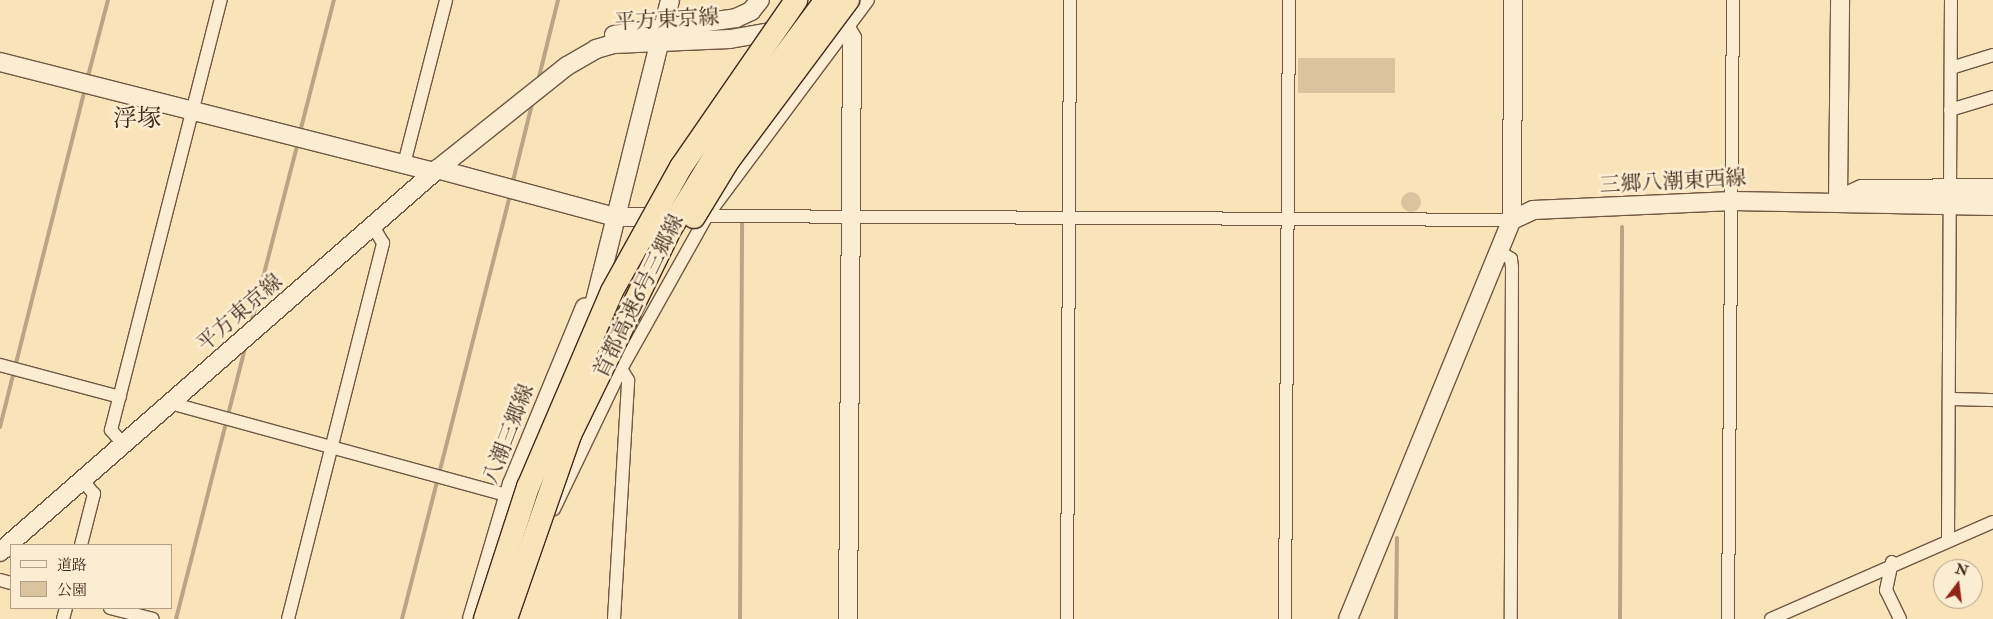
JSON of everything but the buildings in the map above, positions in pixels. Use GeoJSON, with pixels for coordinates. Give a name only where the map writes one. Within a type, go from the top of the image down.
{"type":"FeatureCollection","features":[{"type":"Feature","properties":{"kind":"highway"},"geometry":{"type":"LineString","coordinates":[[612,291],[662,175],[781,0]]}},
{"type":"Feature","properties":{"kind":"highway","name":"首都高速6号三郷線"},"geometry":{"type":"LineString","coordinates":[[485,619],[528,487],[612,291],[681,167],[796,0]]}},
{"type":"Feature","properties":{"kind":"highway","name":"首都高速6号三郷線"},"geometry":{"type":"LineString","coordinates":[[506,619],[570,435],[700,176],[826,0]]}},
{"type":"Feature","properties":{"kind":"highway"},"geometry":{"type":"LineString","coordinates":[[570,435],[597,400],[636,316],[728,161],[848,0]]}},
{"type":"Feature","properties":{"kind":"street"},"geometry":{"type":"LineString","coordinates":[[124,446],[111,430],[221,0]]}},
{"type":"Feature","properties":{"kind":"street"},"geometry":{"type":"LineString","coordinates":[[404,164],[446,0]]}},
{"type":"Feature","properties":{"kind":"street","name":"八潮三郷線"},"geometry":{"type":"LineString","coordinates":[[517,619],[552,513],[600,270],[670,0]]}},
{"type":"Feature","properties":{"kind":"street","name":"平方東京線"},"geometry":{"type":"LineString","coordinates":[[0,552],[374,228],[436,170],[510,108],[563,56],[593,41],[662,34],[736,18],[752,11],[760,0]]}},
{"type":"Feature","properties":{"kind":"street","name":"平方東京線"},"geometry":{"type":"LineString","coordinates":[[662,34],[730,40],[794,28],[836,0]]}},
{"type":"Feature","properties":{"kind":"street"},"geometry":{"type":"LineString","coordinates":[[552,513],[621,369],[707,216],[868,0]]}},
{"type":"Feature","properties":{"kind":"street"},"geometry":{"type":"LineString","coordinates":[[1067,619],[1070,0]]}},
{"type":"Feature","properties":{"kind":"street"},"geometry":{"type":"LineString","coordinates":[[1285,619],[1289,0]]}},
{"type":"Feature","properties":{"kind":"street"},"geometry":{"type":"LineString","coordinates":[[1348,619],[1512,220],[1513,0]]}},
{"type":"Feature","properties":{"kind":"street"},"geometry":{"type":"LineString","coordinates":[[1728,619],[1733,201],[1733,0]]}},
{"type":"Feature","properties":{"kind":"street"},"geometry":{"type":"LineString","coordinates":[[1838,200],[1840,0]]}},
{"type":"Feature","properties":{"kind":"street"},"geometry":{"type":"LineString","coordinates":[[1948,538],[1951,0]]}},
{"type":"Feature","properties":{"kind":"street"},"geometry":{"type":"LineString","coordinates":[[846,28],[852,38],[848,619]]}},
{"type":"Feature","properties":{"kind":"street"},"geometry":{"type":"LineString","coordinates":[[1951,68],[1993,55]]}},
{"type":"Feature","properties":{"kind":"street"},"geometry":{"type":"LineString","coordinates":[[0,62],[404,164],[436,170],[615,217],[1512,220]]}},
{"type":"Feature","properties":{"kind":"street"},"geometry":{"type":"LineString","coordinates":[[1950,110],[1993,97]]}},
{"type":"Feature","properties":{"kind":"street","name":"三郷八潮東西線"},"geometry":{"type":"LineString","coordinates":[[1512,220],[1533,210],[1733,201],[1838,200],[1862,205],[1950,198],[1993,188]]}},
{"type":"Feature","properties":{"kind":"street","name":"三郷八潮東西線"},"geometry":{"type":"LineString","coordinates":[[1950,198],[1993,206]]}},
{"type":"Feature","properties":{"kind":"street"},"geometry":{"type":"LineString","coordinates":[[288,619],[382,243],[374,228]]}},
{"type":"Feature","properties":{"kind":"street"},"geometry":{"type":"LineString","coordinates":[[1500,252],[1511,259],[1512,267],[1510,619]]}},
{"type":"Feature","properties":{"kind":"street","name":"八潮三郷線"},"geometry":{"type":"LineString","coordinates":[[472,619],[509,496],[600,270]]}},
{"type":"Feature","properties":{"kind":"street"},"geometry":{"type":"LineString","coordinates":[[0,365],[120,397]]}},
{"type":"Feature","properties":{"kind":"street"},"geometry":{"type":"LineString","coordinates":[[614,619],[628,380],[621,369]]}},
{"type":"Feature","properties":{"kind":"street"},"geometry":{"type":"LineString","coordinates":[[1949,399],[1993,400]]}},
{"type":"Feature","properties":{"kind":"street"},"geometry":{"type":"LineString","coordinates":[[170,403],[331,450],[509,496]]}},
{"type":"Feature","properties":{"kind":"street"},"geometry":{"type":"LineString","coordinates":[[82,544],[94,494],[83,481]]}},
{"type":"Feature","properties":{"kind":"street"},"geometry":{"type":"LineString","coordinates":[[1771,619],[1892,562],[1948,538],[1993,522]]}},
{"type":"Feature","properties":{"kind":"street"},"geometry":{"type":"LineString","coordinates":[[1892,562],[1886,590],[1900,619]]}},
{"type":"Feature","properties":{"kind":"street"},"geometry":{"type":"LineString","coordinates":[[114,609],[154,619]]}},
{"type":"Feature","properties":{"kind":"green space"},"geometry":{"type":"Polygon","coordinates":[[[1298,58],[1395,58],[1395,93],[1298,93],[1298,58]]]}},
{"type":"Feature","properties":{"kind":"green space"},"geometry":{"type":"Polygon","coordinates":[[[1411,192],[1418,195],[1421,202],[1418,209],[1411,212],[1404,209],[1401,202],[1404,195],[1411,192]]]}},
{"type":"Feature","properties":{"kind":"waterway"},"geometry":{"type":"LineString","coordinates":[[87,80],[108,0]]}},
{"type":"Feature","properties":{"kind":"waterway"},"geometry":{"type":"LineString","coordinates":[[300,132],[334,0]]}},
{"type":"Feature","properties":{"kind":"waterway"},"geometry":{"type":"LineString","coordinates":[[538,81],[558,0]]}},
{"type":"Feature","properties":{"kind":"waterway"},"geometry":{"type":"LineString","coordinates":[[0,427],[85,89]]}},
{"type":"Feature","properties":{"kind":"waterway"},"geometry":{"type":"LineString","coordinates":[[512,185],[533,100]]}},
{"type":"Feature","properties":{"kind":"waterway"},"geometry":{"type":"LineString","coordinates":[[251,324],[298,142]]}},
{"type":"Feature","properties":{"kind":"waterway"},"geometry":{"type":"LineString","coordinates":[[402,619],[510,195]]}},
{"type":"Feature","properties":{"kind":"waterway"},"geometry":{"type":"LineString","coordinates":[[740,619],[742,223]]}},
{"type":"Feature","properties":{"kind":"waterway"},"geometry":{"type":"LineString","coordinates":[[1620,619],[1622,227]]}},
{"type":"Feature","properties":{"kind":"waterway"},"geometry":{"type":"LineString","coordinates":[[176,619],[246,345]]}},
{"type":"Feature","properties":{"kind":"waterway"},"geometry":{"type":"LineString","coordinates":[[1396,619],[1397,538]]}},
{"type":"Feature","properties":{"kind":"district","name":"浮塚"},"geometry":{"type":"Point","coordinates":[137,119]}}]}
